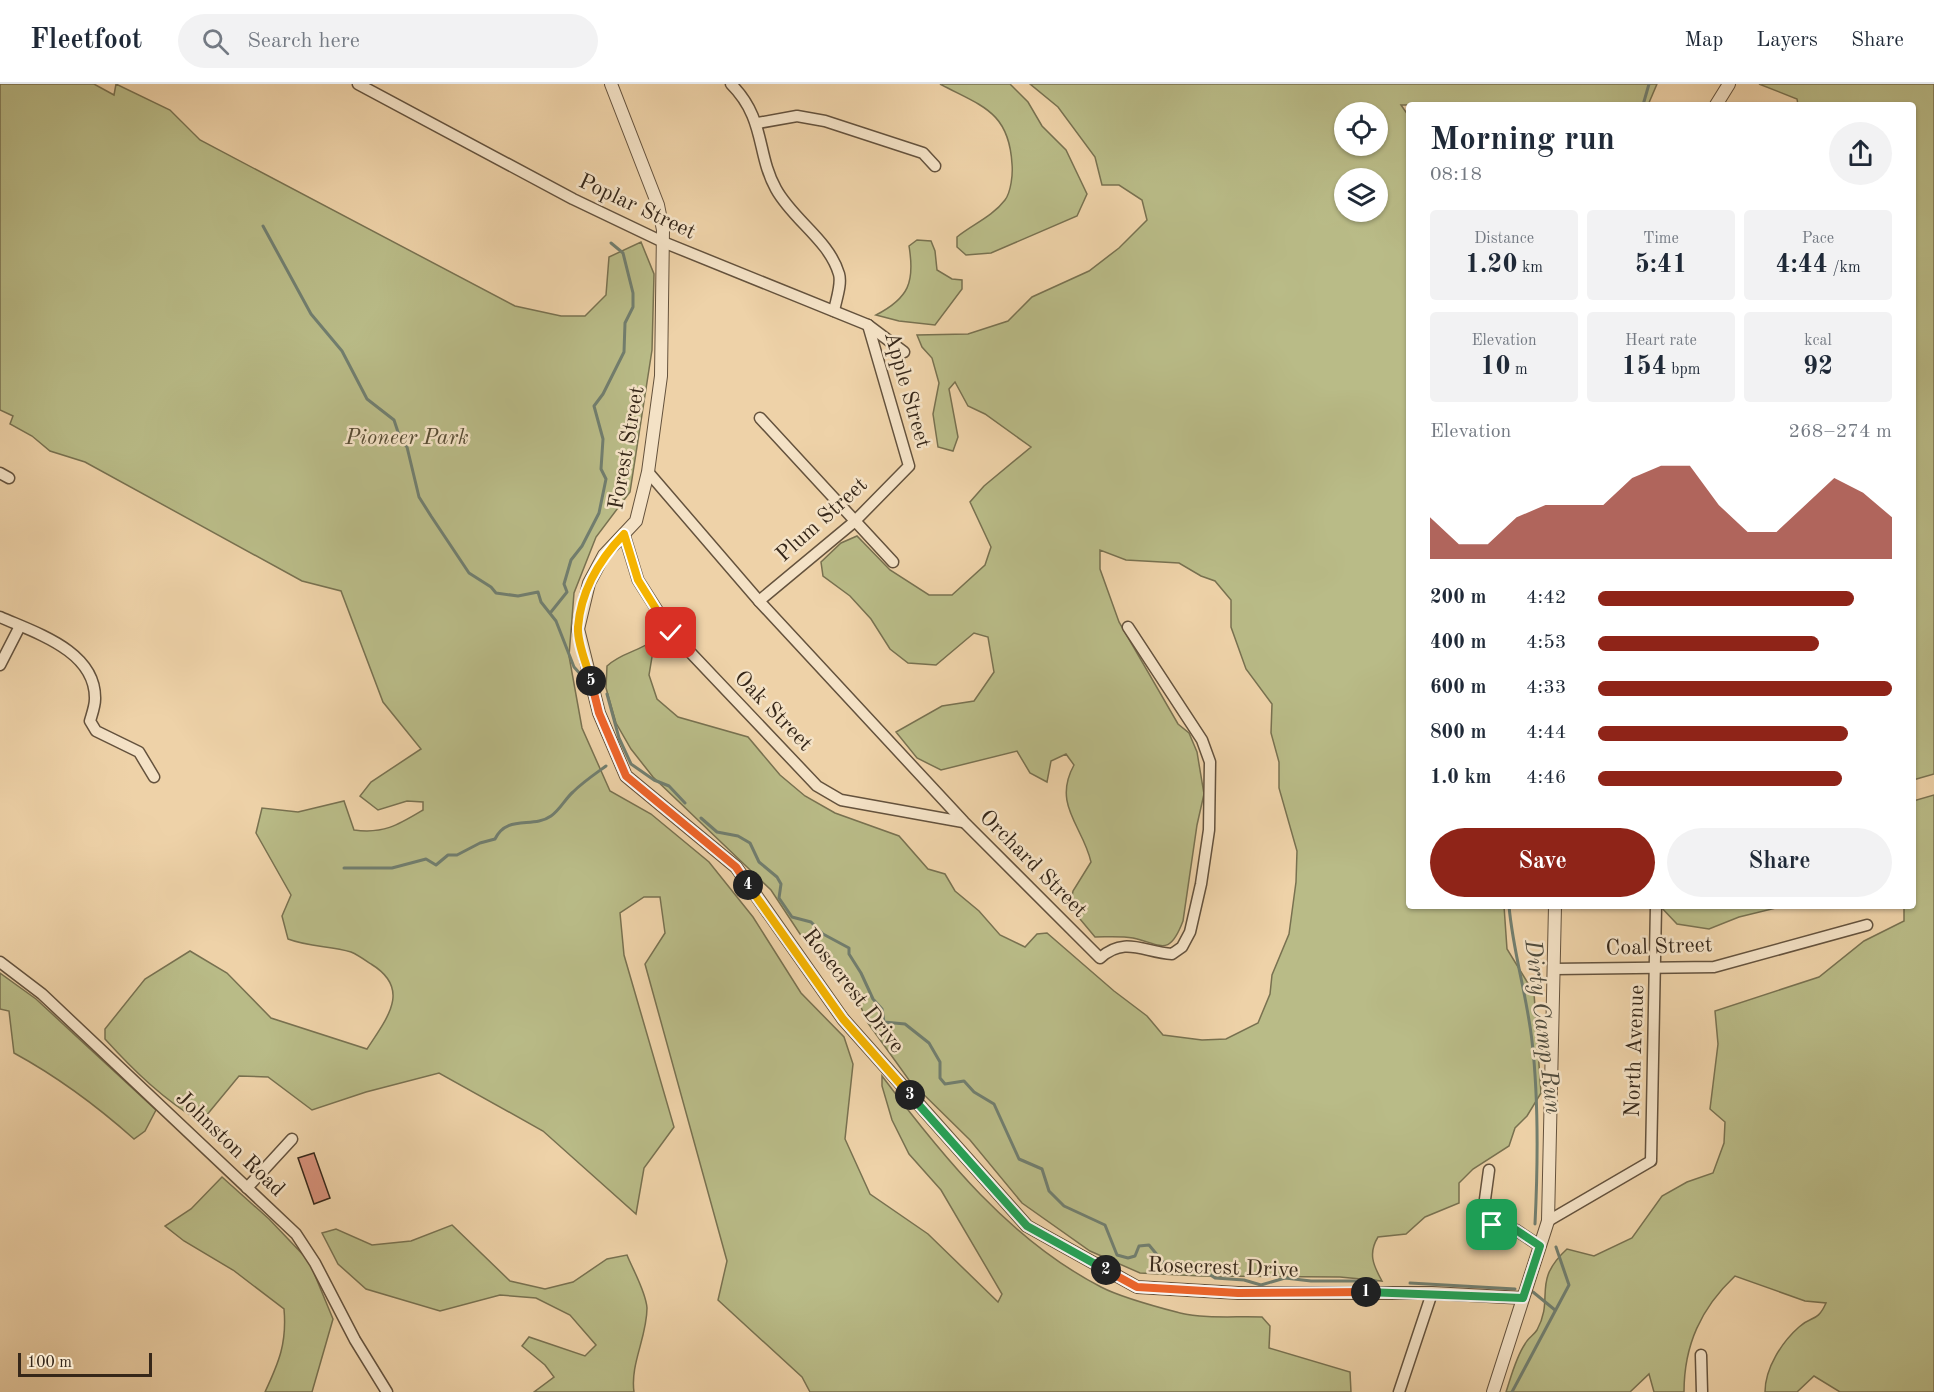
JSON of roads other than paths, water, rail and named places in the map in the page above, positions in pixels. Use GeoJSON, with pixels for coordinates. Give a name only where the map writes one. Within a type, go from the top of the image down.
{"type":"FeatureCollection","features":[{"type":"Feature","properties":{"kind":"street","name":"Poplar Street"},"geometry":{"type":"LineString","coordinates":[[357,84],[573,200],[663,242],[868,325],[904,352]]}},
{"type":"Feature","properties":{"kind":"street"},"geometry":{"type":"LineString","coordinates":[[611,84],[658,205],[663,242]]}},
{"type":"Feature","properties":{"kind":"street"},"geometry":{"type":"LineString","coordinates":[[731,84],[758,123],[775,188],[789,208],[831,255],[840,277],[834,311]]}},
{"type":"Feature","properties":{"kind":"street"},"geometry":{"type":"LineString","coordinates":[[1718,102],[1729,84]]}},
{"type":"Feature","properties":{"kind":"street"},"geometry":{"type":"LineString","coordinates":[[758,123],[797,116],[825,121],[923,153],[935,166]]}},
{"type":"Feature","properties":{"kind":"street","name":"Forest Street"},"geometry":{"type":"LineString","coordinates":[[663,242],[661,376],[648,472],[636,521],[604,555],[589,583],[578,629],[599,713],[626,776],[685,823]]}},
{"type":"Feature","properties":{"kind":"street","name":"Apple Street"},"geometry":{"type":"LineString","coordinates":[[868,325],[909,466]]}},
{"type":"Feature","properties":{"kind":"street"},"geometry":{"type":"LineString","coordinates":[[760,418],[893,562]]}},
{"type":"Feature","properties":{"kind":"street","name":"Plum Street"},"geometry":{"type":"LineString","coordinates":[[759,601],[854,522],[909,466]]}},
{"type":"Feature","properties":{"kind":"street","name":"Orchard Street"},"geometry":{"type":"LineString","coordinates":[[648,472],[759,601],[964,822],[1100,958],[1111,948],[1126,945],[1172,954],[1182,947],[1190,932],[1201,884],[1209,830],[1210,762],[1202,740],[1128,627]]}},
{"type":"Feature","properties":{"kind":"street","name":"Oak Street"},"geometry":{"type":"LineString","coordinates":[[624,534],[638,580],[671,633],[817,786],[841,800],[964,822]]}},
{"type":"Feature","properties":{"kind":"street"},"geometry":{"type":"LineString","coordinates":[[0,616],[77,656],[90,672],[95,699],[90,721],[96,731],[139,752],[154,777]]}},
{"type":"Feature","properties":{"kind":"street"},"geometry":{"type":"LineString","coordinates":[[0,665],[20,626]]}},
{"type":"Feature","properties":{"kind":"street","name":"Rosecrest Drive"},"geometry":{"type":"LineString","coordinates":[[685,823],[736,867],[843,1019],[1027,1226],[1137,1287],[1238,1293],[1351,1291],[1523,1298]]}},
{"type":"Feature","properties":{"kind":"street"},"geometry":{"type":"LineString","coordinates":[[1493,1392],[1548,1221],[1555,909]]}},
{"type":"Feature","properties":{"kind":"street","name":"North Avenue"},"geometry":{"type":"LineString","coordinates":[[1548,1221],[1651,1161],[1657,969],[1656,909]]}},
{"type":"Feature","properties":{"kind":"street","name":"Coal Street"},"geometry":{"type":"LineString","coordinates":[[1554,969],[1714,967],[1867,925]]}},
{"type":"Feature","properties":{"kind":"street","name":"Johnston Road"},"geometry":{"type":"LineString","coordinates":[[0,962],[42,994],[296,1234],[315,1263],[355,1340],[387,1392]]}},
{"type":"Feature","properties":{"kind":"street"},"geometry":{"type":"LineString","coordinates":[[247,1188],[292,1139]]}},
{"type":"Feature","properties":{"kind":"street"},"geometry":{"type":"LineString","coordinates":[[1489,1170],[1483,1214],[1485,1221],[1516,1230],[1540,1246]]}},
{"type":"Feature","properties":{"kind":"street"},"geometry":{"type":"LineString","coordinates":[[1399,1392],[1432,1293]]}},
{"type":"Feature","properties":{"kind":"street"},"geometry":{"type":"LineString","coordinates":[[1701,1355],[1702,1392]]}},
{"type":"Feature","properties":{"kind":"waterway","name":"Dirty Camp Run"},"geometry":{"type":"LineString","coordinates":[[1644,102],[1649,84]]}},
{"type":"Feature","properties":{"kind":"waterway"},"geometry":{"type":"LineString","coordinates":[[263,226],[311,314],[342,351],[367,399],[394,420],[400,438],[407,447],[419,497],[469,573],[491,587],[496,593],[518,596],[538,592],[541,602],[556,621],[574,667],[582,676]]}},
{"type":"Feature","properties":{"kind":"waterway"},"geometry":{"type":"LineString","coordinates":[[551,612],[567,592],[564,584],[571,560],[582,546],[599,513],[606,479],[601,469],[603,439],[594,406],[603,394],[624,352],[625,323],[633,307],[633,293],[623,253],[611,243]]}},
{"type":"Feature","properties":{"kind":"waterway"},"geometry":{"type":"LineString","coordinates":[[607,694],[619,738],[631,764],[654,780],[669,786],[685,803]]}},
{"type":"Feature","properties":{"kind":"waterway"},"geometry":{"type":"LineString","coordinates":[[344,868],[392,868],[426,859],[436,865],[448,855],[457,855],[480,843],[495,839],[500,831],[513,824],[536,822],[551,816],[577,788],[606,766]]}},
{"type":"Feature","properties":{"kind":"waterway"},"geometry":{"type":"LineString","coordinates":[[701,818],[717,832],[738,836],[750,843],[759,862],[777,877],[781,884],[779,898],[792,917],[811,922],[823,934],[849,948],[849,954],[873,999],[882,1009],[884,1022],[905,1024],[929,1043],[940,1062],[940,1078],[945,1084],[964,1081],[974,1092],[994,1104],[1019,1159],[1042,1169],[1049,1191],[1064,1206],[1105,1225],[1117,1255],[1128,1258],[1135,1256],[1139,1246],[1149,1245],[1168,1268],[1203,1270],[1215,1278],[1244,1280],[1261,1285],[1285,1278],[1311,1281],[1376,1281]]}},
{"type":"Feature","properties":{"kind":"waterway","name":"Dirty Camp Run"},"geometry":{"type":"LineString","coordinates":[[1509,909],[1530,1024],[1536,1087],[1535,1224]]}},
{"type":"Feature","properties":{"kind":"waterway","name":"Dirty Camp Run"},"geometry":{"type":"LineString","coordinates":[[1512,1392],[1569,1285],[1556,1247]]}},
{"type":"Feature","properties":{"kind":"waterway"},"geometry":{"type":"LineString","coordinates":[[1410,1283],[1515,1289]]}},
{"type":"Feature","properties":{"kind":"waterway"},"geometry":{"type":"LineString","coordinates":[[1533,1292],[1555,1310]]}},
{"type":"Feature","properties":{"kind":"park label","name":"Pioneer Park"},"geometry":{"type":"Point","coordinates":[407,438]}}]}
